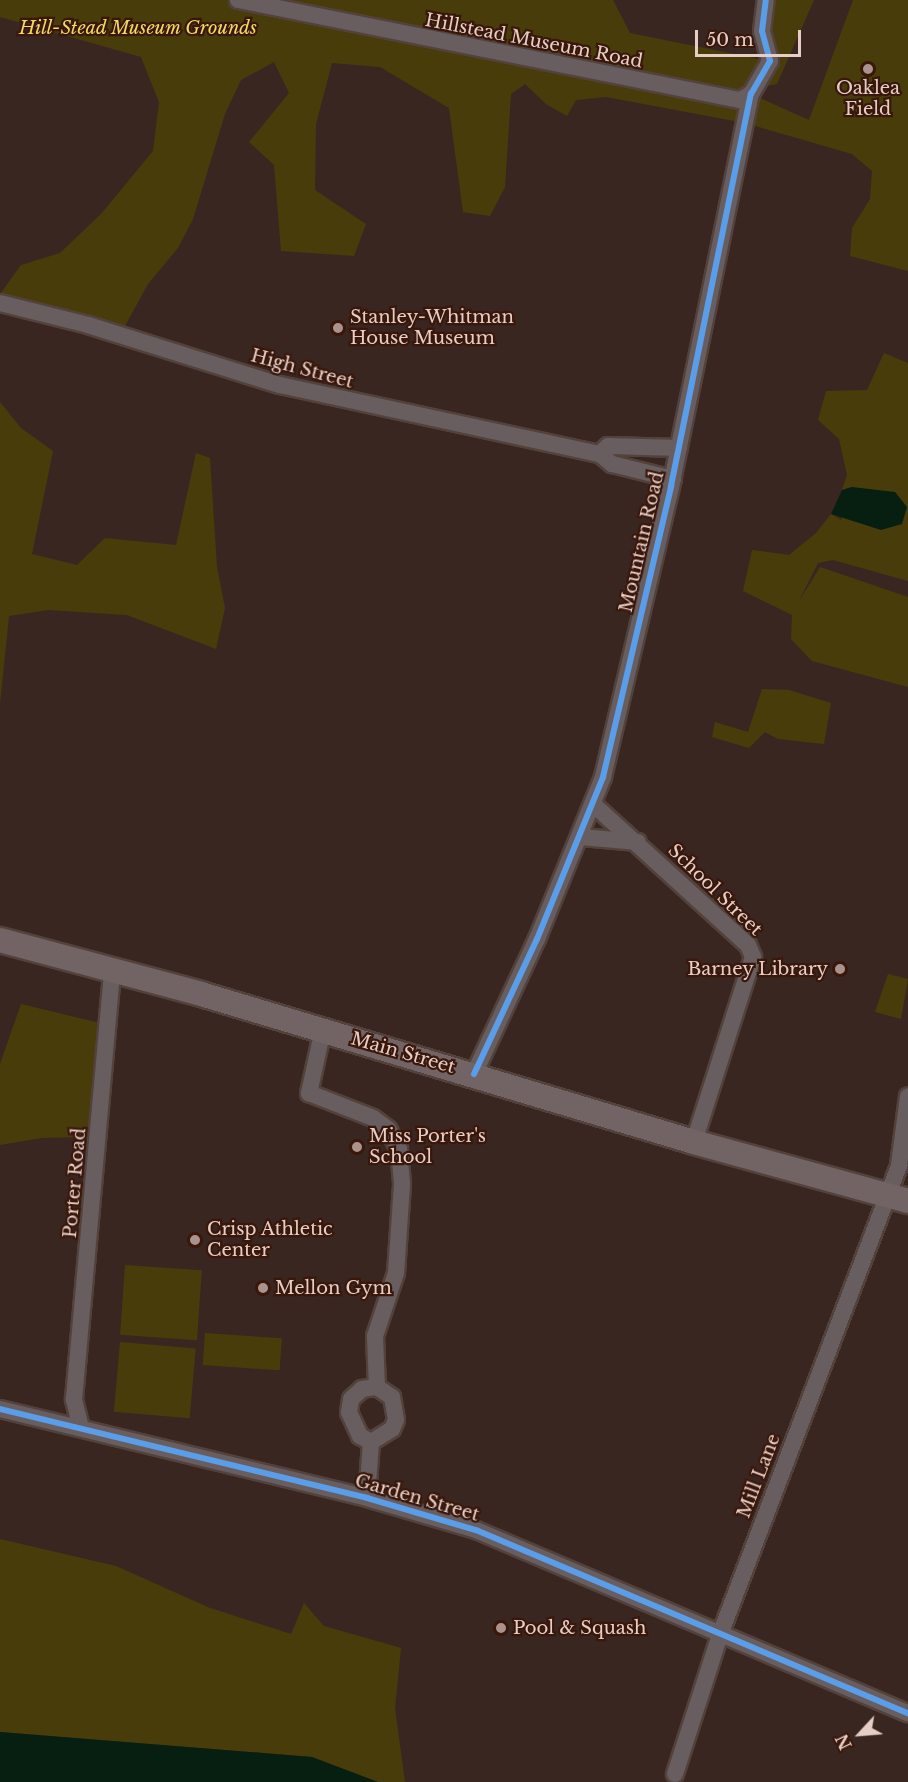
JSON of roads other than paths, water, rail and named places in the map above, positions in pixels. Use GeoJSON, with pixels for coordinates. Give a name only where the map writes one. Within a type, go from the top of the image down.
{"type":"FeatureCollection","features":[{"type":"Feature","properties":{"kind":"highway","name":"Main Street"},"geometry":{"type":"LineString","coordinates":[[0,940],[324,1029],[694,1142],[898,1198]]}},
{"type":"Feature","properties":{"kind":"street","name":"Hillstead Museum Road"},"geometry":{"type":"LineString","coordinates":[[238,0],[729,98],[740,100],[751,94]]}},
{"type":"Feature","properties":{"kind":"street","name":"Mountain Road"},"geometry":{"type":"LineString","coordinates":[[474,1074],[594,805],[673,479],[751,94],[770,61],[762,31],[766,0]]}},
{"type":"Feature","properties":{"kind":"street","name":"High Street"},"geometry":{"type":"LineString","coordinates":[[0,303],[88,325],[290,388],[600,454],[612,464],[673,479]]}},
{"type":"Feature","properties":{"kind":"street","name":"High Street"},"geometry":{"type":"LineString","coordinates":[[600,454],[608,446],[679,448]]}},
{"type":"Feature","properties":{"kind":"street","name":"School Street"},"geometry":{"type":"LineString","coordinates":[[594,805],[638,842],[748,945],[753,957],[694,1142]]}},
{"type":"Feature","properties":{"kind":"street"},"geometry":{"type":"LineString","coordinates":[[581,837],[638,842]]}},
{"type":"Feature","properties":{"kind":"street","name":"Porter Road"},"geometry":{"type":"LineString","coordinates":[[81,1428],[74,1399],[112,969]]}},
{"type":"Feature","properties":{"kind":"street"},"geometry":{"type":"LineString","coordinates":[[324,1029],[309,1093],[373,1118],[388,1129],[399,1149],[402,1185],[396,1273],[375,1336],[377,1387]]}},
{"type":"Feature","properties":{"kind":"street","name":"Mill Lane"},"geometry":{"type":"LineString","coordinates":[[675,1774],[721,1632],[878,1215],[898,1198],[903,1172],[908,1097]]}},
{"type":"Feature","properties":{"kind":"street"},"geometry":{"type":"LineString","coordinates":[[377,1387],[392,1397],[396,1419],[392,1428],[371,1442],[360,1436],[352,1425],[349,1412],[351,1399],[362,1389],[377,1387]]}},
{"type":"Feature","properties":{"kind":"street"},"geometry":{"type":"LineString","coordinates":[[53,1422],[74,1399]]}},
{"type":"Feature","properties":{"kind":"street","name":"Garden Street"},"geometry":{"type":"LineString","coordinates":[[0,1409],[367,1498],[476,1530],[908,1713]]}},
{"type":"Feature","properties":{"kind":"street"},"geometry":{"type":"LineString","coordinates":[[367,1498],[371,1442]]}},
{"type":"Feature","properties":{"kind":"place","name":"Oaklea Field"},"geometry":{"type":"Point","coordinates":[868,69]}},
{"type":"Feature","properties":{"kind":"place","name":"Stanley-Whitman House Museum"},"geometry":{"type":"Point","coordinates":[338,328]}},
{"type":"Feature","properties":{"kind":"place","name":"Barney Library"},"geometry":{"type":"Point","coordinates":[840,969]}},
{"type":"Feature","properties":{"kind":"place","name":"Miss Porter's School"},"geometry":{"type":"Point","coordinates":[357,1147]}},
{"type":"Feature","properties":{"kind":"place","name":"Crisp Athletic Center"},"geometry":{"type":"Point","coordinates":[195,1240]}},
{"type":"Feature","properties":{"kind":"place","name":"Mellon Gym"},"geometry":{"type":"Point","coordinates":[263,1288]}},
{"type":"Feature","properties":{"kind":"place","name":"Pool & Squash"},"geometry":{"type":"Point","coordinates":[501,1628]}},
{"type":"Feature","properties":{"kind":"park label","name":"Hill-Stead Museum Grounds"},"geometry":{"type":"Point","coordinates":[138,28]}}]}
